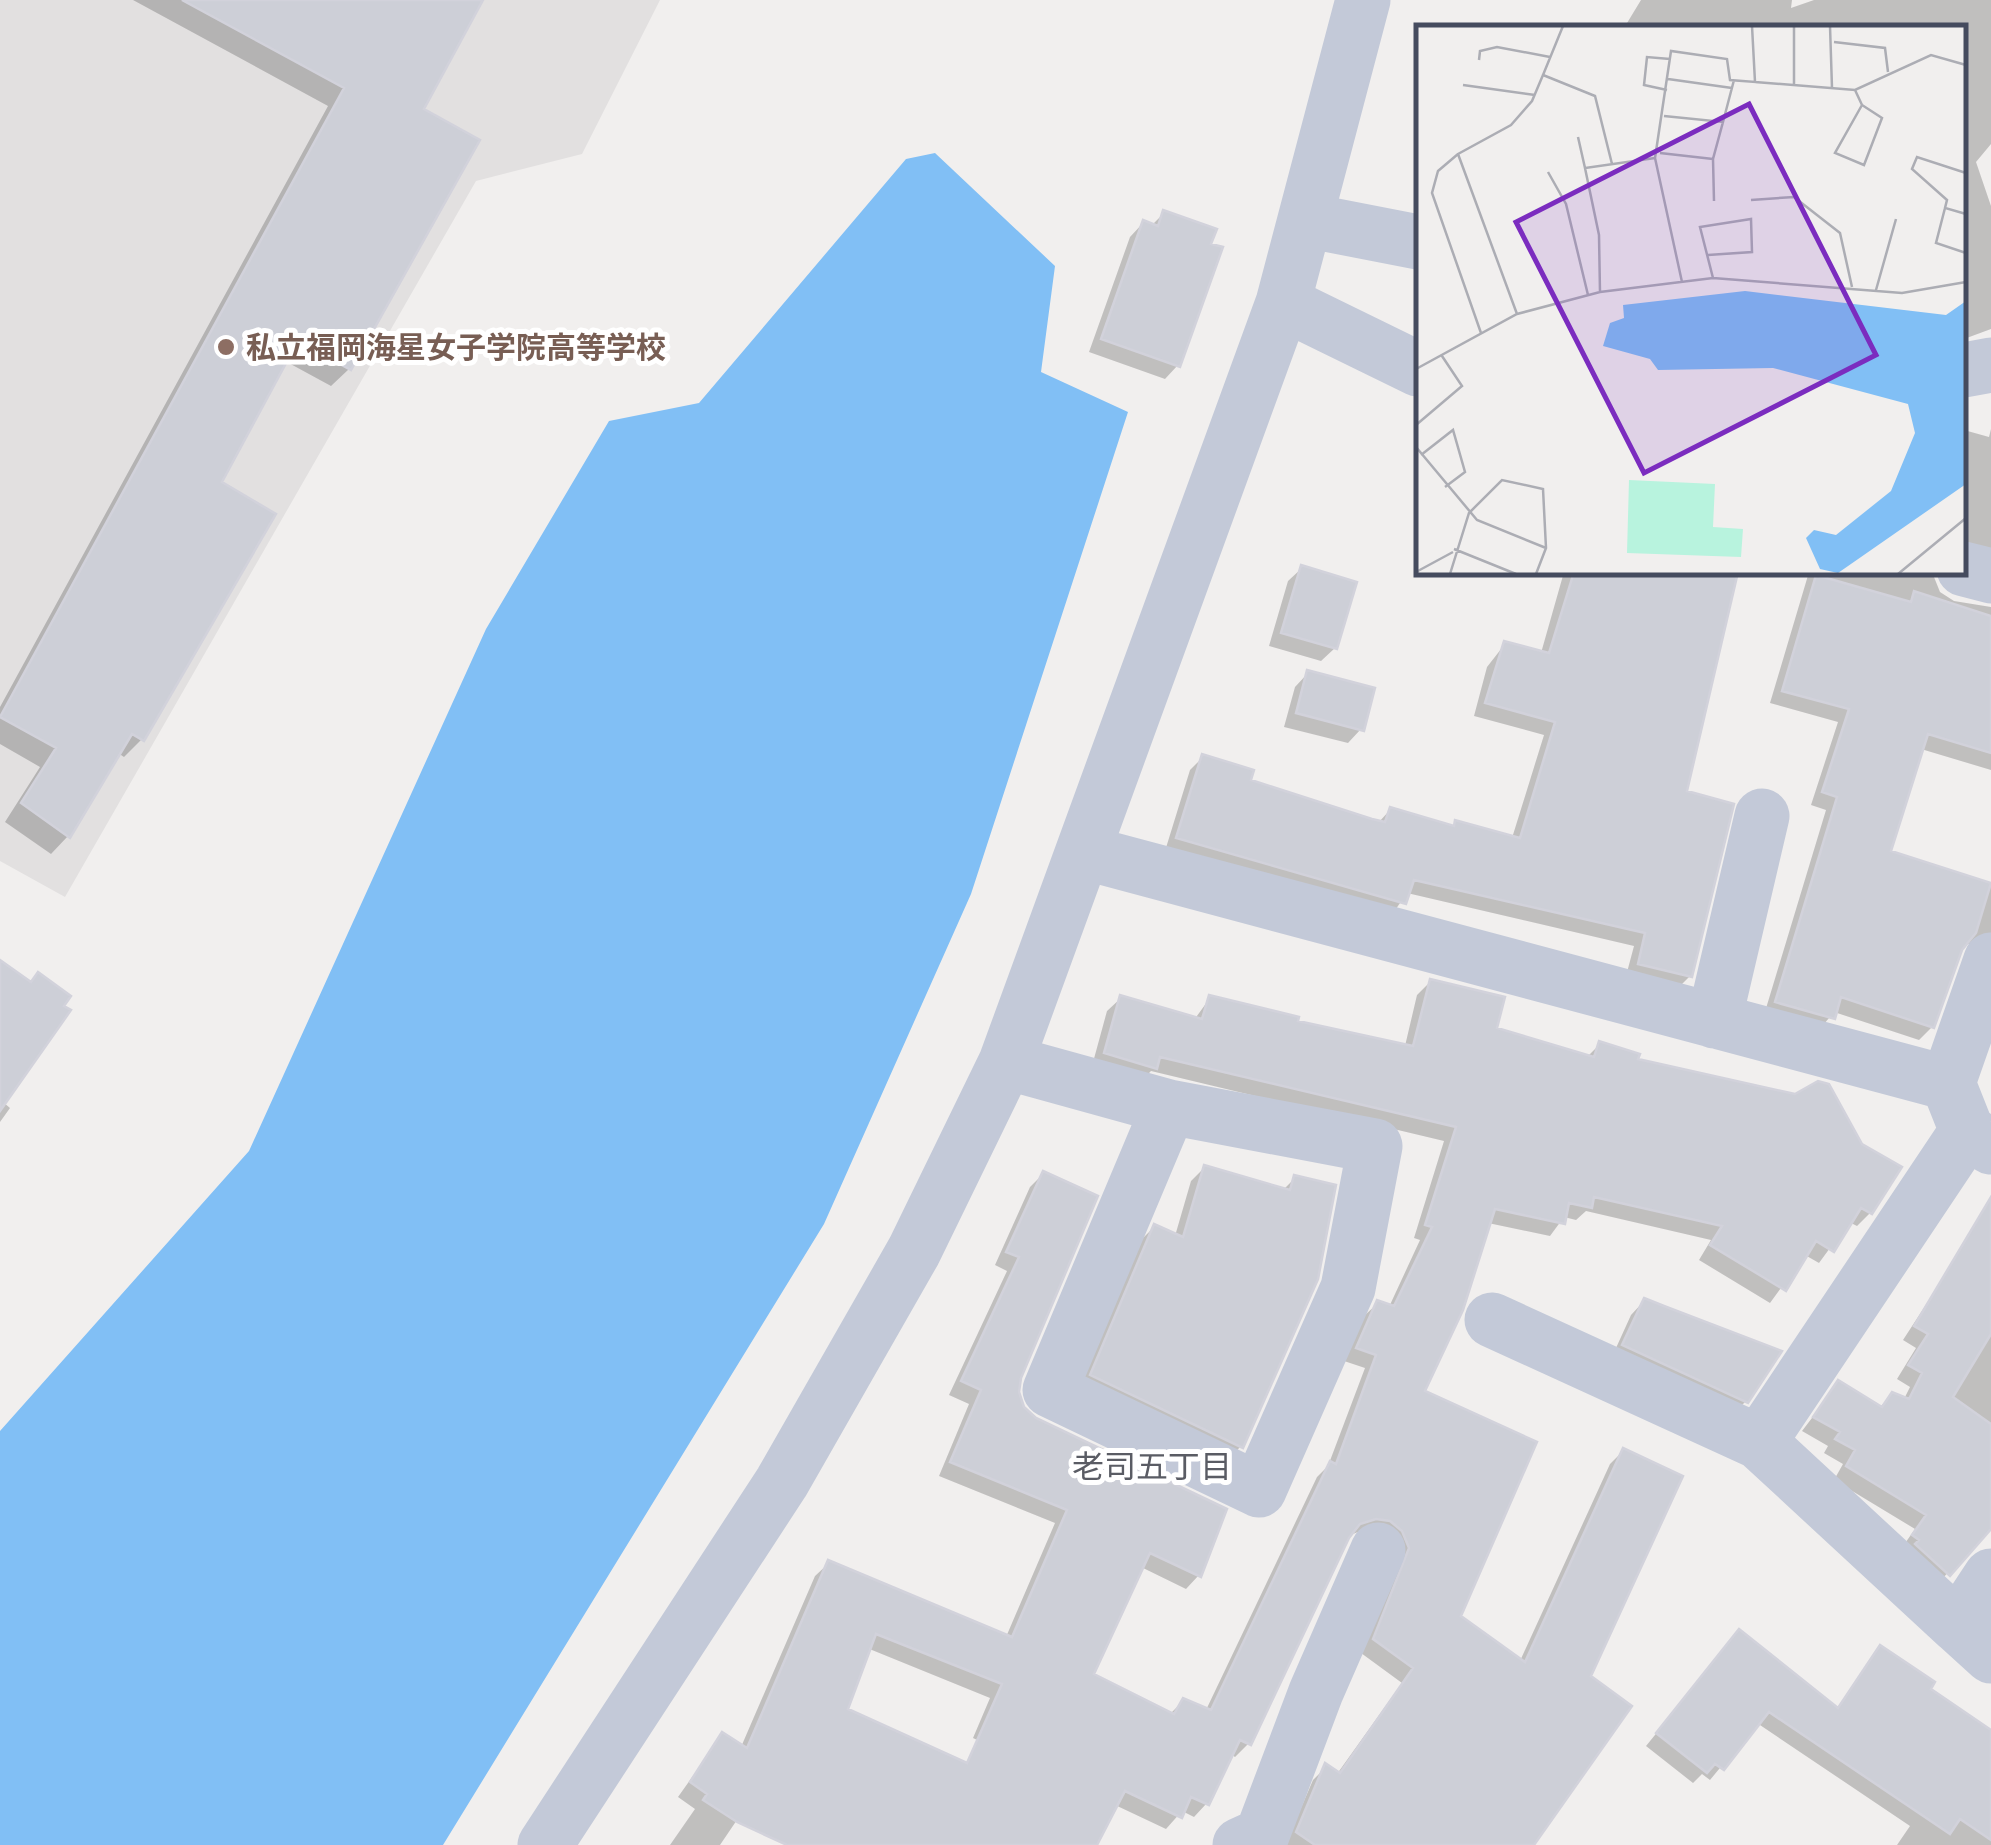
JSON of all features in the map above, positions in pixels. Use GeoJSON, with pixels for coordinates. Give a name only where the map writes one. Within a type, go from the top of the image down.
{"type":"FeatureCollection","features":[{"type":"Feature","properties":{"kind":"street"},"geometry":{"type":"LineString","coordinates":[[545,1845],[782,1482],[914,1251],[1006,1062],[1283,303],[1364,0]]}},
{"type":"Feature","properties":{"kind":"street"},"geometry":{"type":"LineString","coordinates":[[1304,220],[1416,242]]}},
{"type":"Feature","properties":{"kind":"street"},"geometry":{"type":"LineString","coordinates":[[1283,303],[1416,368]]}},
{"type":"Feature","properties":{"kind":"street"},"geometry":{"type":"LineString","coordinates":[[1966,370],[1991,366]]}},
{"type":"Feature","properties":{"kind":"street"},"geometry":{"type":"LineString","coordinates":[[1966,570],[1991,576]]}},
{"type":"Feature","properties":{"kind":"street"},"geometry":{"type":"LineString","coordinates":[[1714,1021],[1762,816]]}},
{"type":"Feature","properties":{"kind":"street"},"geometry":{"type":"LineString","coordinates":[[1083,852],[1714,1021],[1969,1120]]}},
{"type":"Feature","properties":{"kind":"street"},"geometry":{"type":"LineString","coordinates":[[1759,1442],[1969,1120],[1991,960]]}},
{"type":"Feature","properties":{"kind":"street"},"geometry":{"type":"LineString","coordinates":[[1006,1062],[1169,1108],[1374,1146],[1348,1288],[1259,1490],[1050,1390],[1169,1108]]}},
{"type":"Feature","properties":{"kind":"street"},"geometry":{"type":"LineString","coordinates":[[1492,1320],[1759,1442],[1974,1641],[1991,1576]]}},
{"type":"Feature","properties":{"kind":"street"},"geometry":{"type":"LineString","coordinates":[[1240,1845],[1262,1835],[1316,1692],[1378,1550]]}},
{"type":"Feature","properties":{"kind":"shaded area"},"geometry":{"type":"Polygon","coordinates":[[[0,0],[660,0],[582,154],[476,181],[65,897],[0,861],[0,0]]]}},
{"type":"Feature","properties":{"kind":"water"},"geometry":{"type":"Polygon","coordinates":[[[935,153],[1055,266],[1041,372],[1128,412],[971,894],[824,1224],[443,1845],[0,1845],[0,1431],[249,1151],[486,629],[609,421],[699,403],[906,159],[935,153]]]}},
{"type":"Feature","properties":{"kind":"building"},"geometry":{"type":"Polygon","coordinates":[[[182,0],[483,0],[424,109],[480,140],[351,370],[298,341],[222,482],[276,514],[144,741],[132,734],[70,838],[21,803],[56,748],[0,717],[344,88],[182,0]]]}},
{"type":"Feature","properties":{"kind":"building"},"geometry":{"type":"Polygon","coordinates":[[[1163,210],[1217,229],[1211,244],[1223,247],[1180,367],[1101,339],[1143,220],[1158,226],[1163,210]]]}},
{"type":"Feature","properties":{"kind":"building"},"geometry":{"type":"Polygon","coordinates":[[[1301,565],[1357,582],[1337,649],[1281,633],[1301,565]]]}},
{"type":"Feature","properties":{"kind":"building"},"geometry":{"type":"Polygon","coordinates":[[[1573,575],[1737,575],[1687,791],[1734,804],[1692,977],[1638,964],[1645,933],[1414,880],[1406,904],[1176,838],[1202,754],[1254,770],[1251,780],[1372,819],[1385,822],[1390,807],[1454,826],[1455,820],[1520,838],[1555,722],[1485,703],[1504,641],[1549,653],[1573,575]]]}},
{"type":"Feature","properties":{"kind":"building"},"geometry":{"type":"Polygon","coordinates":[[[1816,575],[1911,602],[1914,591],[1991,616],[1991,753],[1928,734],[1891,851],[1991,883],[1976,933],[1962,950],[1934,1028],[1841,997],[1835,1019],[1775,1002],[1837,797],[1822,792],[1849,709],[1782,691],[1816,575]]]}},
{"type":"Feature","properties":{"kind":"building"},"geometry":{"type":"Polygon","coordinates":[[[1307,670],[1375,688],[1364,731],[1296,713],[1307,670]]]}},
{"type":"Feature","properties":{"kind":"building"},"geometry":{"type":"Polygon","coordinates":[[[0,960],[31,982],[38,972],[71,996],[64,1006],[71,1010],[0,1111],[0,960]]]}},
{"type":"Feature","properties":{"kind":"building"},"geometry":{"type":"Polygon","coordinates":[[[1430,979],[1505,997],[1497,1028],[1594,1057],[1599,1041],[1640,1054],[1638,1059],[1795,1094],[1818,1081],[1829,1084],[1862,1144],[1902,1167],[1872,1214],[1861,1208],[1834,1252],[1816,1241],[1786,1291],[1710,1245],[1722,1226],[1594,1197],[1592,1208],[1569,1203],[1565,1224],[1495,1209],[1463,1310],[1425,1391],[1537,1442],[1461,1616],[1525,1662],[1623,1448],[1683,1476],[1591,1676],[1632,1706],[1534,1845],[1315,1845],[1296,1832],[1325,1763],[1340,1773],[1413,1668],[1373,1639],[1409,1548],[1402,1531],[1390,1521],[1376,1519],[1360,1524],[1349,1538],[1251,1745],[1240,1740],[1209,1805],[1191,1797],[1182,1818],[1125,1791],[1097,1845],[787,1845],[737,1822],[703,1800],[707,1794],[690,1782],[722,1732],[747,1748],[828,1560],[1012,1637],[1067,1510],[950,1462],[981,1390],[961,1381],[1019,1257],[1006,1252],[1043,1171],[1098,1196],[1021,1378],[1019,1392],[1024,1407],[1036,1418],[1227,1509],[1201,1577],[1150,1553],[1094,1674],[1174,1714],[1183,1698],[1211,1710],[1330,1461],[1336,1464],[1376,1355],[1356,1348],[1377,1300],[1394,1306],[1432,1227],[1425,1225],[1456,1127],[1160,1057],[1157,1069],[1104,1053],[1120,995],[1202,1019],[1209,995],[1299,1017],[1298,1021],[1413,1046],[1430,979]],[[876,1634],[848,1709],[967,1763],[1002,1684],[876,1634]]]}},
{"type":"Feature","properties":{"kind":"building"},"geometry":{"type":"Polygon","coordinates":[[[1204,1165],[1290,1190],[1294,1175],[1336,1185],[1318,1279],[1243,1448],[1090,1375],[1154,1224],[1183,1237],[1204,1165]]]}},
{"type":"Feature","properties":{"kind":"building"},"geometry":{"type":"Polygon","coordinates":[[[1991,1197],[1991,1334],[1953,1397],[1991,1424],[1991,1529],[1950,1576],[1915,1544],[1919,1540],[1912,1535],[1926,1515],[1846,1466],[1855,1450],[1835,1439],[1840,1432],[1813,1417],[1838,1380],[1882,1407],[1892,1392],[1909,1399],[1922,1373],[1908,1365],[1928,1334],[1914,1326],[1991,1197]]]}},
{"type":"Feature","properties":{"kind":"building"},"geometry":{"type":"Polygon","coordinates":[[[1644,1298],[1782,1351],[1748,1403],[1622,1345],[1644,1298]]]}},
{"type":"Feature","properties":{"kind":"building"},"geometry":{"type":"Polygon","coordinates":[[[1739,1629],[1838,1708],[1880,1645],[1935,1682],[1931,1689],[1991,1730],[1991,1840],[1960,1819],[1950,1834],[1769,1712],[1724,1770],[1715,1764],[1707,1773],[1656,1733],[1739,1629]]]}},
{"type":"Feature","properties":{"kind":"place","name":"私立福岡海星女子学院高等学校"},"geometry":{"type":"Point","coordinates":[226,347]}},
{"type":"Feature","properties":{"kind":"district","name":"老司五丁目"},"geometry":{"type":"Point","coordinates":[1152,1466]}}]}
